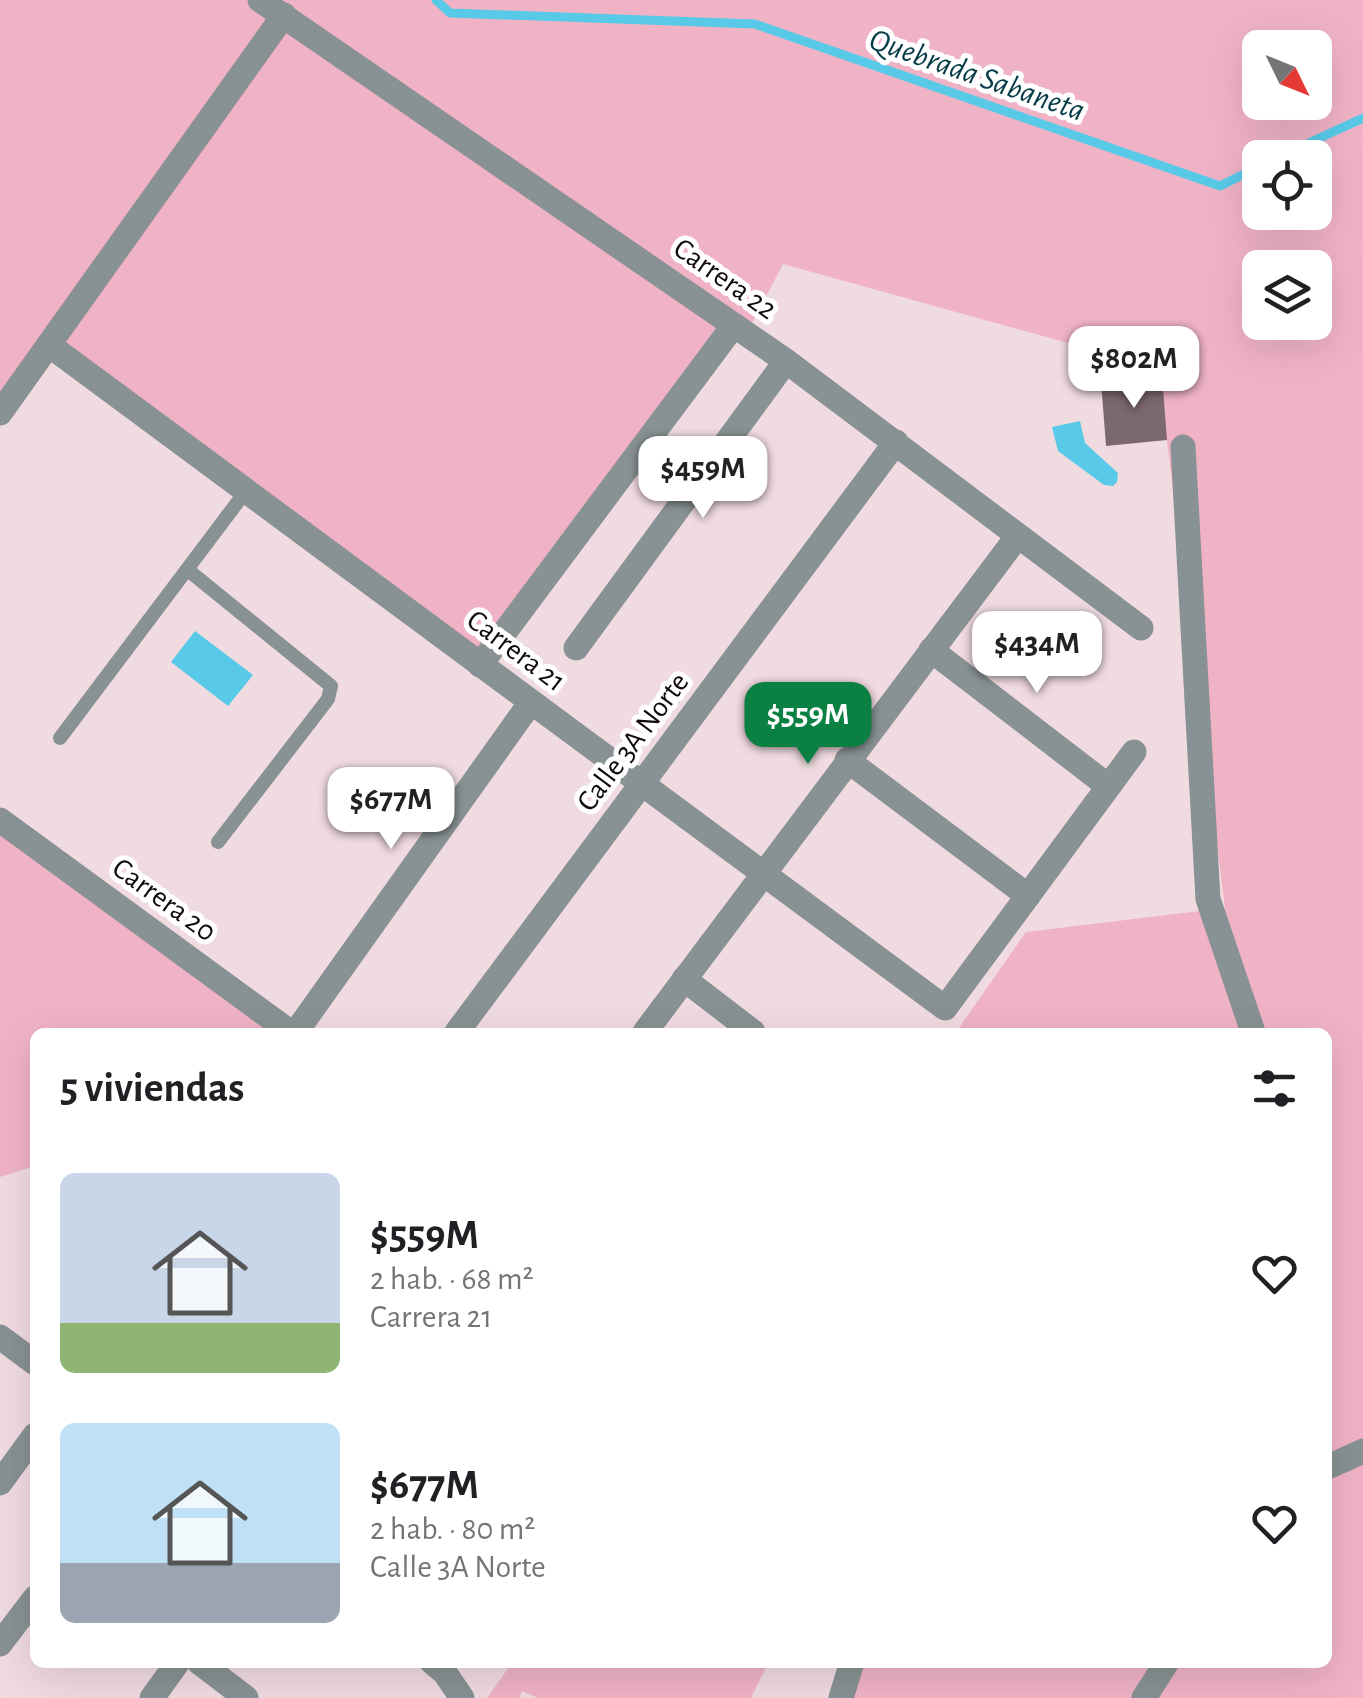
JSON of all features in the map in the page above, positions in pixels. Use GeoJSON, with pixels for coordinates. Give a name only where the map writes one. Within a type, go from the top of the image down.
{"type":"FeatureCollection","features":[{"type":"Feature","properties":{"kind":"street","name":"Carrera 22"},"geometry":{"type":"LineString","coordinates":[[260,0],[786,361],[1142,628]]}},
{"type":"Feature","properties":{"kind":"street"},"geometry":{"type":"LineString","coordinates":[[0,413],[284,15]]}},
{"type":"Feature","properties":{"kind":"street"},"geometry":{"type":"LineString","coordinates":[[480,664],[734,325]]}},
{"type":"Feature","properties":{"kind":"street","name":"Carrera 21"},"geometry":{"type":"LineString","coordinates":[[49,345],[945,1008],[1028,896]]}},
{"type":"Feature","properties":{"kind":"street"},"geometry":{"type":"LineString","coordinates":[[576,648],[786,361]]}},
{"type":"Feature","properties":{"kind":"street","name":"Calle 3A Norte"},"geometry":{"type":"LineString","coordinates":[[460,1028],[896,442]]}},
{"type":"Feature","properties":{"kind":"street"},"geometry":{"type":"LineString","coordinates":[[1183,447],[1208,899],[1252,1028]]}},
{"type":"Feature","properties":{"kind":"street"},"geometry":{"type":"LineString","coordinates":[[647,1028],[1017,537]]}},
{"type":"Feature","properties":{"kind":"street"},"geometry":{"type":"LineString","coordinates":[[932,650],[1108,786]]}},
{"type":"Feature","properties":{"kind":"street"},"geometry":{"type":"LineString","coordinates":[[296,1028],[531,702]]}},
{"type":"Feature","properties":{"kind":"street"},"geometry":{"type":"LineString","coordinates":[[847,760],[1028,896],[1134,752]]}},
{"type":"Feature","properties":{"kind":"street","name":"Carrera 20"},"geometry":{"type":"LineString","coordinates":[[0,820],[287,1028]]}},
{"type":"Feature","properties":{"kind":"street"},"geometry":{"type":"LineString","coordinates":[[684,979],[748,1028]]}},
{"type":"Feature","properties":{"kind":"street"},"geometry":{"type":"LineString","coordinates":[[3,1346],[30,1360]]}},
{"type":"Feature","properties":{"kind":"street"},"geometry":{"type":"LineString","coordinates":[[0,1483],[30,1442]]}},
{"type":"Feature","properties":{"kind":"street"},"geometry":{"type":"LineString","coordinates":[[1332,1465],[1363,1451]]}},
{"type":"Feature","properties":{"kind":"street"},"geometry":{"type":"LineString","coordinates":[[0,1644],[30,1605]]}},
{"type":"Feature","properties":{"kind":"street"},"geometry":{"type":"LineString","coordinates":[[152,1698],[174,1668]]}},
{"type":"Feature","properties":{"kind":"street"},"geometry":{"type":"LineString","coordinates":[[207,1668],[246,1698]]}},
{"type":"Feature","properties":{"kind":"street"},"geometry":{"type":"LineString","coordinates":[[439,1668],[462,1698]]}},
{"type":"Feature","properties":{"kind":"street"},"geometry":{"type":"LineString","coordinates":[[840,1698],[850,1668]]}},
{"type":"Feature","properties":{"kind":"street"},"geometry":{"type":"LineString","coordinates":[[1144,1698],[1162,1668]]}},
{"type":"Feature","properties":{"kind":"lane"},"geometry":{"type":"LineString","coordinates":[[60,738],[246,491]]}},
{"type":"Feature","properties":{"kind":"lane"},"geometry":{"type":"LineString","coordinates":[[188,570],[331,686],[328,699],[218,842]]}},
{"type":"Feature","properties":{"kind":"shaded area"},"geometry":{"type":"Polygon","coordinates":[[[0,0],[260,0],[734,325],[480,665],[49,345],[0,413],[0,0]]]}},
{"type":"Feature","properties":{"kind":"shaded area"},"geometry":{"type":"Polygon","coordinates":[[[279,0],[1363,0],[1363,1698],[853,1698],[862,1668],[1332,1668],[1332,1028],[959,1028],[1026,932],[1225,908],[1158,368],[783,264],[752,323],[279,0]]]}},
{"type":"Feature","properties":{"kind":"shaded area"},"geometry":{"type":"Polygon","coordinates":[[[0,820],[285,1028],[30,1028],[30,1168],[0,1177],[0,820]]]}},
{"type":"Feature","properties":{"kind":"shaded area"},"geometry":{"type":"Polygon","coordinates":[[[508,1668],[766,1668],[751,1698],[538,1698],[522,1691],[519,1698],[487,1698],[508,1668]]]}},
{"type":"Feature","properties":{"kind":"water"},"geometry":{"type":"Polygon","coordinates":[[[1080,421],[1085,443],[1118,473],[1113,486],[1104,485],[1058,451],[1052,427],[1080,421]]]}},
{"type":"Feature","properties":{"kind":"water"},"geometry":{"type":"Polygon","coordinates":[[[195,631],[253,675],[228,706],[171,662],[195,631]]]}},
{"type":"Feature","properties":{"kind":"building"},"geometry":{"type":"Polygon","coordinates":[[[1162,376],[1167,440],[1106,446],[1101,381],[1162,376]]]}},
{"type":"Feature","properties":{"kind":"waterway","name":"Quebrada Sabaneta"},"geometry":{"type":"LineString","coordinates":[[436,0],[450,13],[755,24],[1220,186],[1242,175]]}},
{"type":"Feature","properties":{"kind":"waterway","name":"Quebrada Sabaneta"},"geometry":{"type":"LineString","coordinates":[[1315,140],[1363,118]]}}]}
